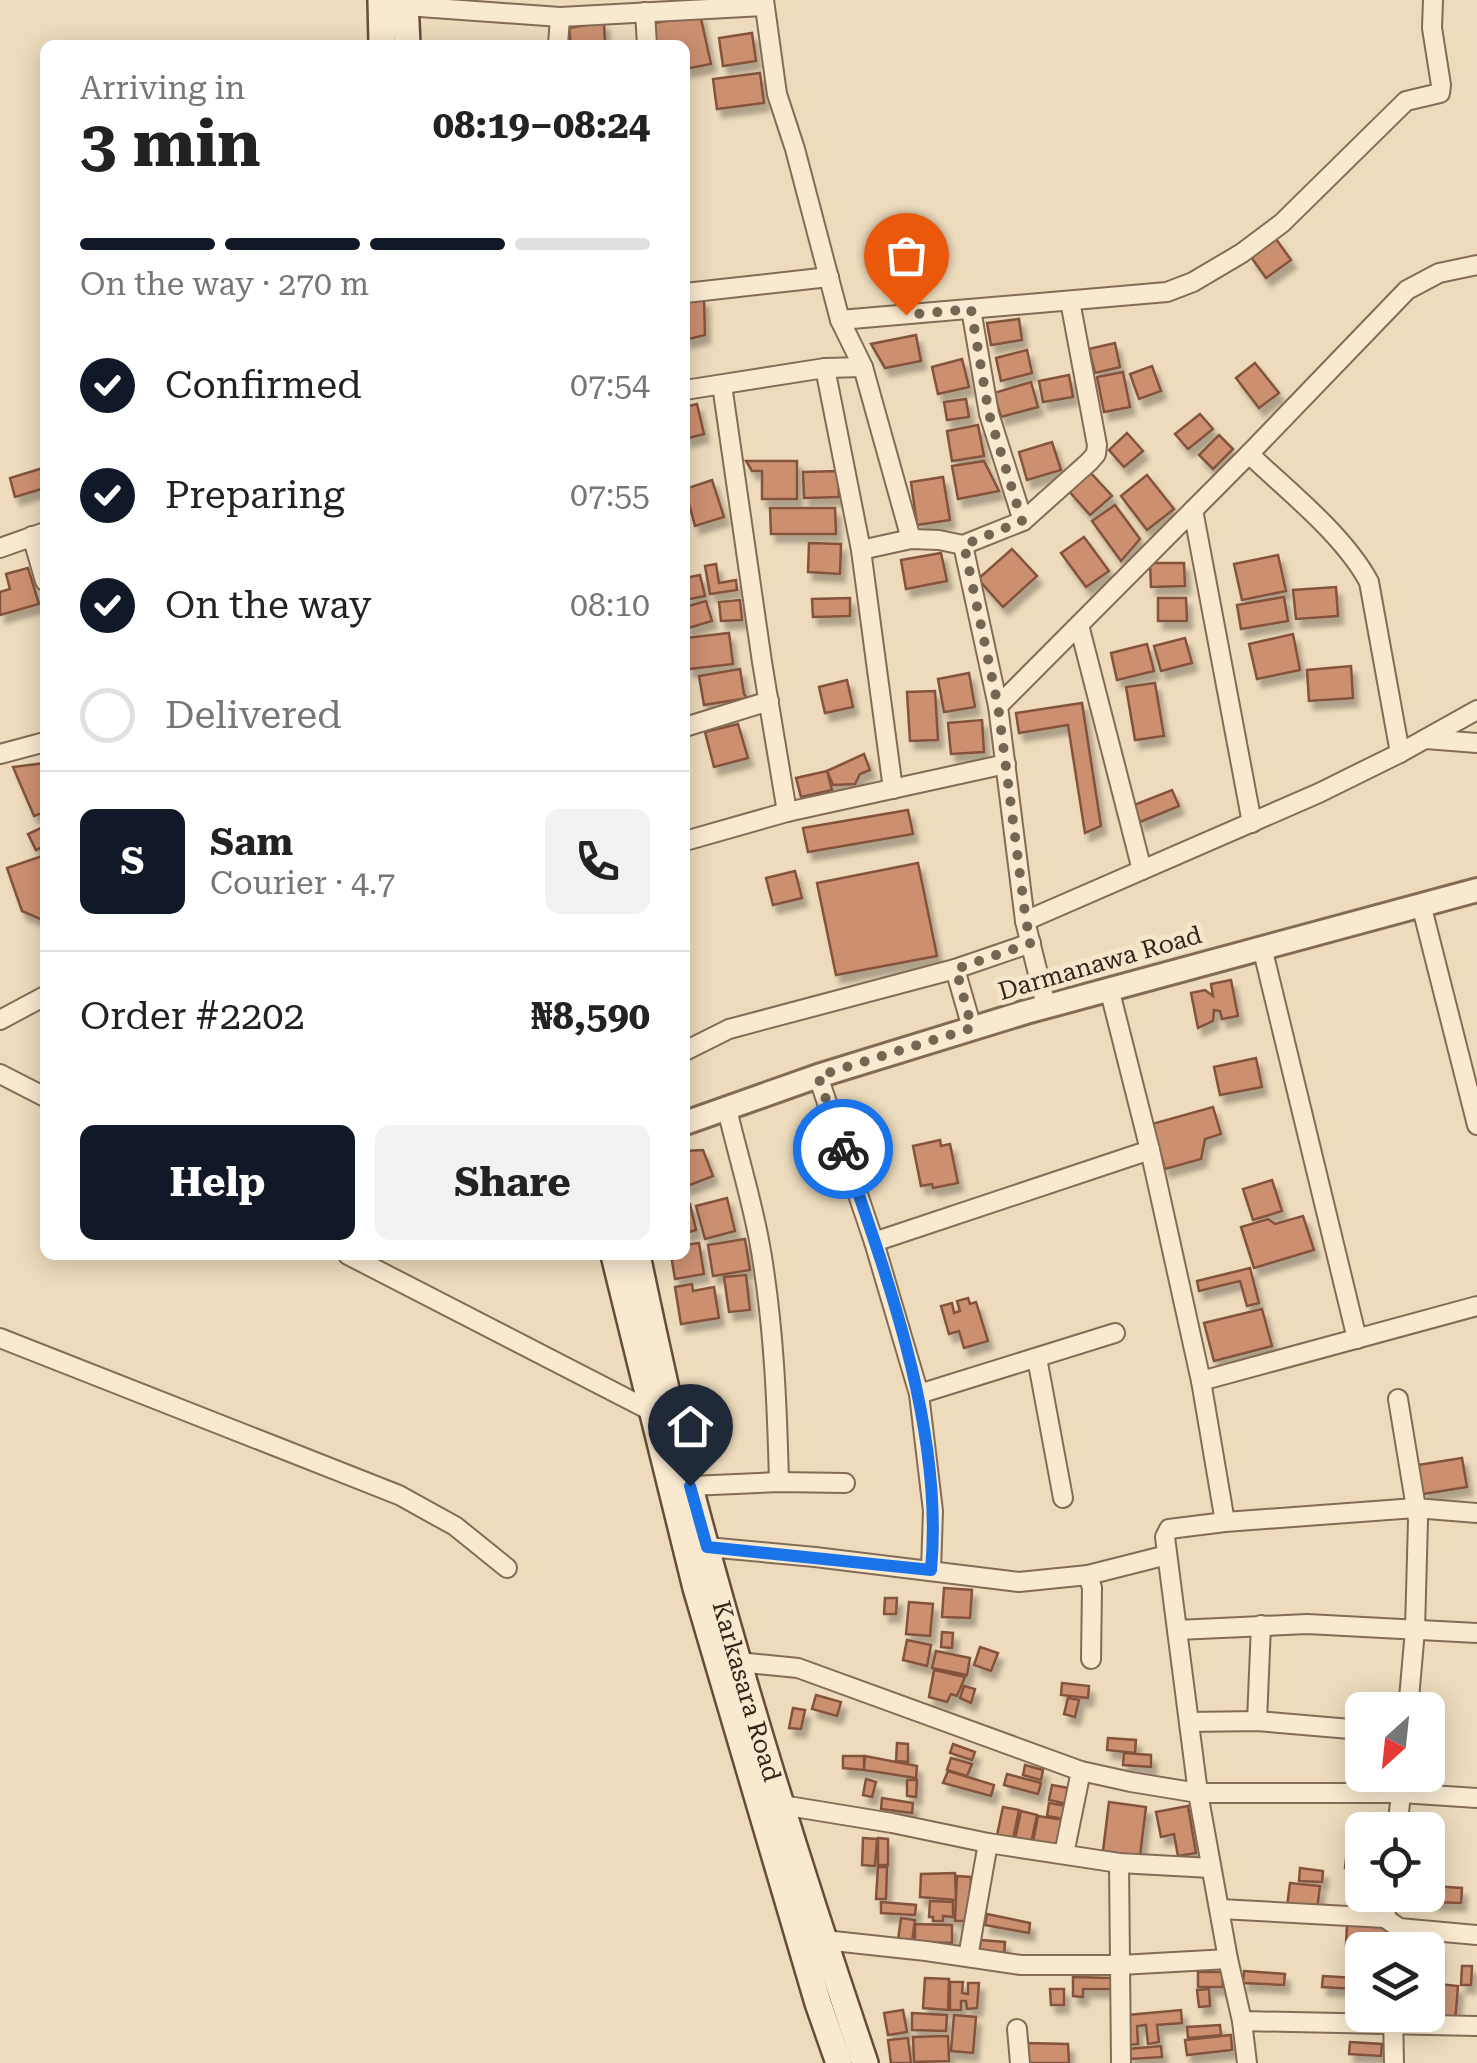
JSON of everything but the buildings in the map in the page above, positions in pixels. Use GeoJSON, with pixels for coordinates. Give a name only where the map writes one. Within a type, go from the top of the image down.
{"type":"FeatureCollection","features":[{"type":"Feature","properties":{"kind":"main road"},"geometry":{"type":"LineString","coordinates":[[384,40],[397,2]]}},
{"type":"Feature","properties":{"kind":"main road"},"geometry":{"type":"LineString","coordinates":[[397,2],[407,40]]}},
{"type":"Feature","properties":{"kind":"main road","name":"Karkasara Road"},"geometry":{"type":"LineString","coordinates":[[615,1260],[696,1588],[839,2063]]}},
{"type":"Feature","properties":{"kind":"main road","name":"Karkasara Road"},"geometry":{"type":"LineString","coordinates":[[638,1260],[690,1486],[738,1662],[865,2063]]}},
{"type":"Feature","properties":{"kind":"street"},"geometry":{"type":"LineString","coordinates":[[840,320],[1167,292],[1193,282],[1282,223],[1406,101],[1440,92],[1432,28],[1433,0]]}},
{"type":"Feature","properties":{"kind":"street"},"geometry":{"type":"LineString","coordinates":[[397,2],[500,6],[560,17],[764,3],[777,94],[840,320],[863,367],[911,539]]}},
{"type":"Feature","properties":{"kind":"street"},"geometry":{"type":"LineString","coordinates":[[645,12],[647,40]]}},
{"type":"Feature","properties":{"kind":"street"},"geometry":{"type":"LineString","coordinates":[[558,40],[560,17]]}},
{"type":"Feature","properties":{"kind":"street"},"geometry":{"type":"LineString","coordinates":[[998,706],[1407,290],[1439,273],[1477,266]]}},
{"type":"Feature","properties":{"kind":"street"},"geometry":{"type":"LineString","coordinates":[[690,291],[829,277]]}},
{"type":"Feature","properties":{"kind":"street"},"geometry":{"type":"LineString","coordinates":[[861,550],[911,539],[964,545],[1022,521],[1096,454],[1070,301]]}},
{"type":"Feature","properties":{"kind":"street"},"geometry":{"type":"LineString","coordinates":[[971,309],[989,414],[1022,521]]}},
{"type":"Feature","properties":{"kind":"street"},"geometry":{"type":"LineString","coordinates":[[690,389],[826,368],[863,367]]}},
{"type":"Feature","properties":{"kind":"street"},"geometry":{"type":"LineString","coordinates":[[826,368],[861,550],[893,790]]}},
{"type":"Feature","properties":{"kind":"street"},"geometry":{"type":"LineString","coordinates":[[722,385],[787,812]]}},
{"type":"Feature","properties":{"kind":"street"},"geometry":{"type":"LineString","coordinates":[[1249,454],[1338,540],[1369,582],[1400,753]]}},
{"type":"Feature","properties":{"kind":"street"},"geometry":{"type":"LineString","coordinates":[[1193,510],[1252,823]]}},
{"type":"Feature","properties":{"kind":"street"},"geometry":{"type":"LineString","coordinates":[[0,548],[38,534]]}},
{"type":"Feature","properties":{"kind":"street"},"geometry":{"type":"LineString","coordinates":[[964,545],[998,706],[1026,921],[1046,1006]]}},
{"type":"Feature","properties":{"kind":"street"},"geometry":{"type":"LineString","coordinates":[[1079,625],[1142,870]]}},
{"type":"Feature","properties":{"kind":"street"},"geometry":{"type":"LineString","coordinates":[[690,725],[769,701]]}},
{"type":"Feature","properties":{"kind":"street"},"geometry":{"type":"LineString","coordinates":[[1026,921],[1319,793],[1477,710]]}},
{"type":"Feature","properties":{"kind":"street"},"geometry":{"type":"LineString","coordinates":[[1426,739],[1477,743]]}},
{"type":"Feature","properties":{"kind":"street"},"geometry":{"type":"LineString","coordinates":[[0,754],[40,743]]}},
{"type":"Feature","properties":{"kind":"street"},"geometry":{"type":"LineString","coordinates":[[690,840],[787,812],[1006,764]]}},
{"type":"Feature","properties":{"kind":"street","name":"Darmanawa Road"},"geometry":{"type":"LineString","coordinates":[[690,1121],[818,1076],[1046,1006],[1477,890]]}},
{"type":"Feature","properties":{"kind":"street"},"geometry":{"type":"LineString","coordinates":[[1421,904],[1469,1058],[1477,1125]]}},
{"type":"Feature","properties":{"kind":"street"},"geometry":{"type":"LineString","coordinates":[[690,1048],[728,1030],[956,969],[1031,943]]}},
{"type":"Feature","properties":{"kind":"street"},"geometry":{"type":"LineString","coordinates":[[1262,947],[1357,1339]]}},
{"type":"Feature","properties":{"kind":"street"},"geometry":{"type":"LineString","coordinates":[[956,969],[972,1028]]}},
{"type":"Feature","properties":{"kind":"street"},"geometry":{"type":"LineString","coordinates":[[1109,988],[1201,1381],[1225,1522]]}},
{"type":"Feature","properties":{"kind":"street"},"geometry":{"type":"LineString","coordinates":[[0,1020],[40,999]]}},
{"type":"Feature","properties":{"kind":"street"},"geometry":{"type":"LineString","coordinates":[[0,1074],[40,1094]]}},
{"type":"Feature","properties":{"kind":"street"},"geometry":{"type":"LineString","coordinates":[[818,1076],[874,1242],[919,1394],[932,1510],[931,1570]]}},
{"type":"Feature","properties":{"kind":"street"},"geometry":{"type":"LineString","coordinates":[[727,1109],[766,1283],[776,1375],[779,1482]]}},
{"type":"Feature","properties":{"kind":"street"},"geometry":{"type":"LineString","coordinates":[[874,1242],[1150,1150]]}},
{"type":"Feature","properties":{"kind":"street"},"geometry":{"type":"LineString","coordinates":[[358,1260],[652,1411]]}},
{"type":"Feature","properties":{"kind":"street"},"geometry":{"type":"LineString","coordinates":[[1201,1381],[1477,1306]]}},
{"type":"Feature","properties":{"kind":"street"},"geometry":{"type":"LineString","coordinates":[[919,1394],[1115,1333]]}},
{"type":"Feature","properties":{"kind":"street"},"geometry":{"type":"LineString","coordinates":[[0,1338],[398,1494],[455,1526],[507,1568]]}},
{"type":"Feature","properties":{"kind":"street"},"geometry":{"type":"LineString","coordinates":[[1037,1358],[1063,1498]]}},
{"type":"Feature","properties":{"kind":"street"},"geometry":{"type":"LineString","coordinates":[[1398,1399],[1418,1520],[1410,1692]]}},
{"type":"Feature","properties":{"kind":"street"},"geometry":{"type":"LineString","coordinates":[[690,1486],[845,1483]]}},
{"type":"Feature","properties":{"kind":"street"},"geometry":{"type":"LineString","coordinates":[[1247,2063],[1198,1793],[1165,1538],[1170,1529],[1225,1522],[1415,1508],[1477,1514]]}},
{"type":"Feature","properties":{"kind":"street"},"geometry":{"type":"LineString","coordinates":[[707,1547],[1019,1582],[1088,1575],[1167,1555]]}},
{"type":"Feature","properties":{"kind":"street"},"geometry":{"type":"LineString","coordinates":[[1088,1575],[1092,1588],[1091,1659]]}},
{"type":"Feature","properties":{"kind":"street"},"geometry":{"type":"LineString","coordinates":[[1177,1630],[1307,1624],[1477,1633]]}},
{"type":"Feature","properties":{"kind":"street"},"geometry":{"type":"LineString","coordinates":[[1257,1721],[1261,1625]]}},
{"type":"Feature","properties":{"kind":"street"},"geometry":{"type":"LineString","coordinates":[[738,1662],[798,1668],[1081,1772],[1198,1793],[1345,1787]]}},
{"type":"Feature","properties":{"kind":"street"},"geometry":{"type":"LineString","coordinates":[[1189,1722],[1257,1721],[1345,1729]]}},
{"type":"Feature","properties":{"kind":"street"},"geometry":{"type":"LineString","coordinates":[[1064,1854],[1081,1772]]}},
{"type":"Feature","properties":{"kind":"street"},"geometry":{"type":"LineString","coordinates":[[1445,1792],[1477,1798]]}},
{"type":"Feature","properties":{"kind":"street"},"geometry":{"type":"LineString","coordinates":[[782,1805],[1119,1863],[1211,1868]]}},
{"type":"Feature","properties":{"kind":"street"},"geometry":{"type":"LineString","coordinates":[[968,1957],[988,1843]]}},
{"type":"Feature","properties":{"kind":"street"},"geometry":{"type":"LineString","coordinates":[[1119,1863],[1122,2063]]}},
{"type":"Feature","properties":{"kind":"street"},"geometry":{"type":"LineString","coordinates":[[1220,1910],[1392,1923],[1477,1935]]}},
{"type":"Feature","properties":{"kind":"street"},"geometry":{"type":"LineString","coordinates":[[1390,1912],[1394,1932]]}},
{"type":"Feature","properties":{"kind":"street"},"geometry":{"type":"LineString","coordinates":[[824,1940],[1021,1965],[1228,1959]]}},
{"type":"Feature","properties":{"kind":"street"},"geometry":{"type":"LineString","coordinates":[[1242,2022],[1345,2020]]}},
{"type":"Feature","properties":{"kind":"street"},"geometry":{"type":"LineString","coordinates":[[1445,2023],[1477,2026]]}},
{"type":"Feature","properties":{"kind":"street"},"geometry":{"type":"LineString","coordinates":[[1017,2029],[1020,2063]]}},
{"type":"Feature","properties":{"kind":"street"},"geometry":{"type":"LineString","coordinates":[[1393,2032],[1394,2063]]}},
{"type":"Feature","properties":{"kind":"way so far"},"geometry":{"type":"LineString","coordinates":[[843,1149],[818,1076],[972,1028],[956,969],[1031,943],[998,706],[964,545],[1022,521],[994,435],[971,309],[906,315]]}},
{"type":"Feature","properties":{"kind":"route"},"geometry":{"type":"LineString","coordinates":[[690,1486],[707,1547],[931,1570],[932,1510],[919,1394],[843,1149]]}}]}
